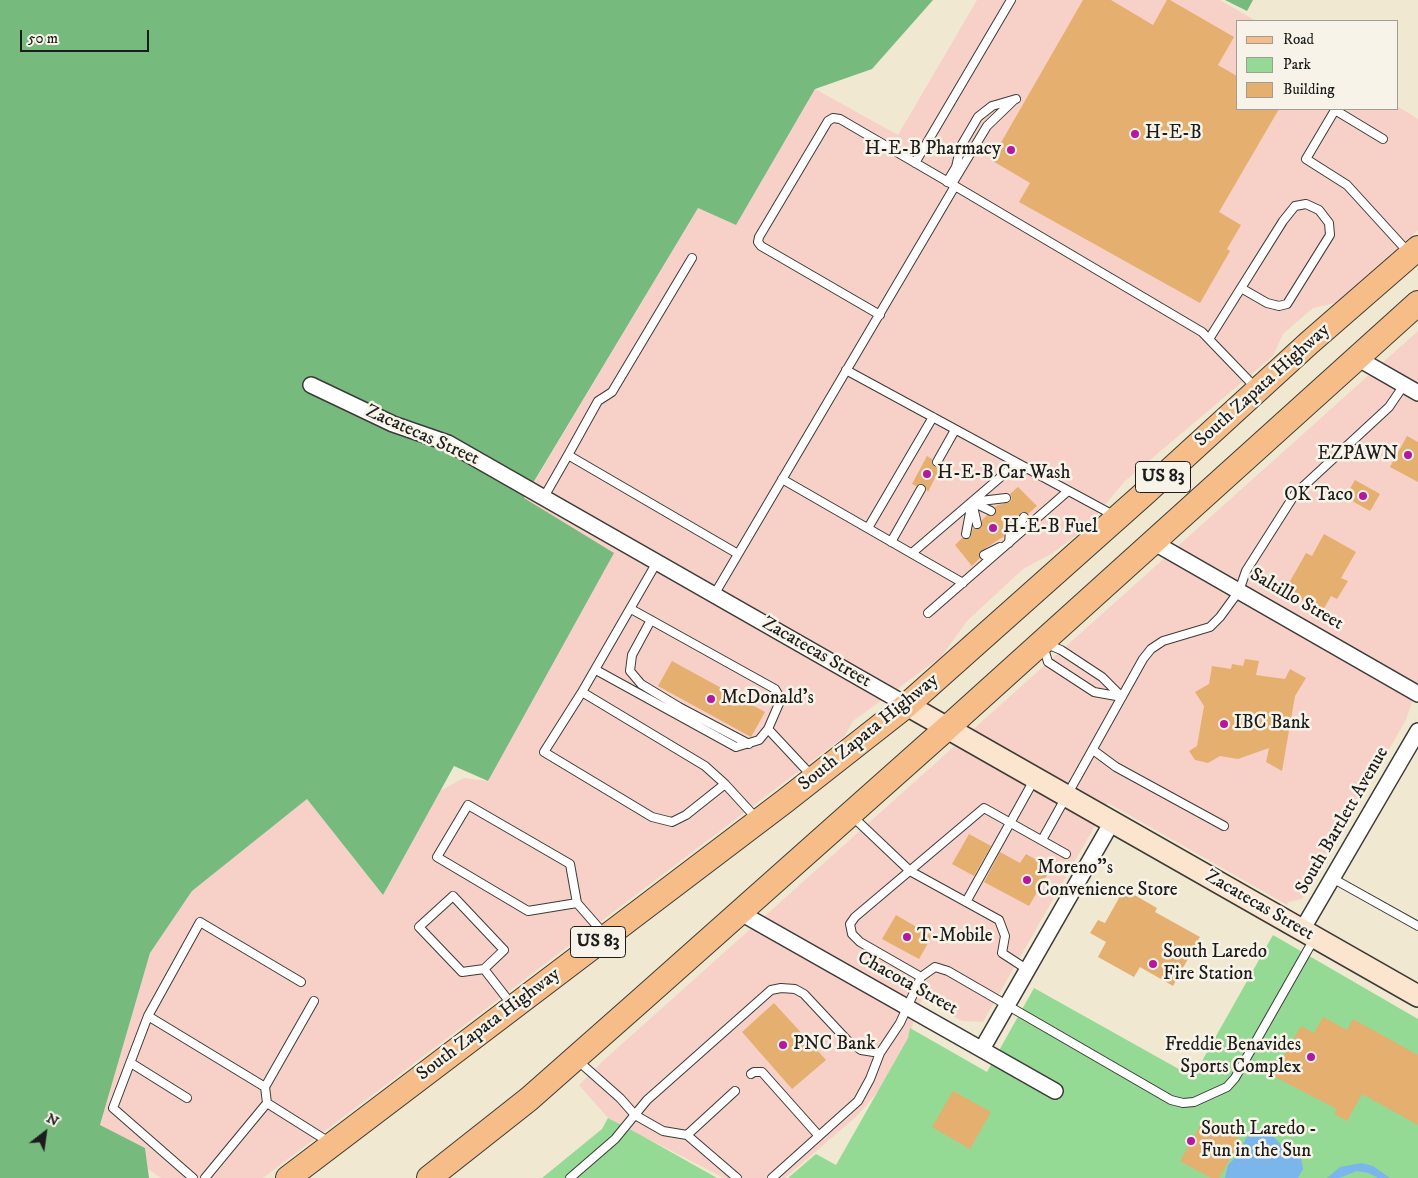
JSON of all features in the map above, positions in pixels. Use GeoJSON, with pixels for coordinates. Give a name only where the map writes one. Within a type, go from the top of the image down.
{"type":"FeatureCollection","features":[{"type":"Feature","properties":{"kind":"main road","name":"South Zapata Highway"},"geometry":{"type":"LineString","coordinates":[[288,1178],[814,778],[907,705],[1414,251]]}},
{"type":"Feature","properties":{"kind":"main road","name":"US 83"},"geometry":{"type":"LineString","coordinates":[[429,1178],[575,1059],[947,728],[1418,303]]}},
{"type":"Feature","properties":{"kind":"street"},"geometry":{"type":"LineString","coordinates":[[1357,358],[1418,393]]}},
{"type":"Feature","properties":{"kind":"street","name":"Zacatecas Street"},"geometry":{"type":"LineString","coordinates":[[311,385],[393,424],[448,443],[1418,996]]}},
{"type":"Feature","properties":{"kind":"street","name":"Saltillo Street"},"geometry":{"type":"LineString","coordinates":[[1153,542],[1418,694]]}},
{"type":"Feature","properties":{"kind":"street","name":"South Bartlett Avenue"},"geometry":{"type":"LineString","coordinates":[[1308,934],[1332,878],[1418,732]]}},
{"type":"Feature","properties":{"kind":"street"},"geometry":{"type":"LineString","coordinates":[[982,1049],[1112,822]]}},
{"type":"Feature","properties":{"kind":"street","name":"Chacota Street"},"geometry":{"type":"LineString","coordinates":[[738,912],[1055,1091]]}},
{"type":"Feature","properties":{"kind":"lane"},"geometry":{"type":"LineString","coordinates":[[915,163],[1011,0]]}},
{"type":"Feature","properties":{"kind":"lane"},"geometry":{"type":"LineString","coordinates":[[714,595],[880,315],[951,184],[987,126],[1016,99],[992,106],[978,117],[961,146],[951,184]]}},
{"type":"Feature","properties":{"kind":"lane"},"geometry":{"type":"LineString","coordinates":[[1383,138],[1335,110],[1306,159],[1347,185],[1414,251]]}},
{"type":"Feature","properties":{"kind":"lane"},"geometry":{"type":"LineString","coordinates":[[880,315],[758,242],[758,237],[828,120],[833,118],[840,119],[1191,326],[1208,339],[1257,390]]}},
{"type":"Feature","properties":{"kind":"lane"},"geometry":{"type":"LineString","coordinates":[[1208,339],[1241,288],[1295,206],[1306,204],[1319,210],[1329,223],[1330,235],[1287,304],[1278,306],[1267,303],[1241,288]]}},
{"type":"Feature","properties":{"kind":"lane"},"geometry":{"type":"LineString","coordinates":[[544,497],[598,401],[612,392],[692,258]]}},
{"type":"Feature","properties":{"kind":"lane"},"geometry":{"type":"LineString","coordinates":[[846,370],[1117,518]]}},
{"type":"Feature","properties":{"kind":"lane"},"geometry":{"type":"LineString","coordinates":[[1042,840],[1151,649],[1163,641],[1210,627],[1220,617],[1239,590],[1246,571],[1295,494],[1389,406],[1404,385]]}},
{"type":"Feature","properties":{"kind":"lane"},"geometry":{"type":"LineString","coordinates":[[868,528],[933,418]]}},
{"type":"Feature","properties":{"kind":"lane"},"geometry":{"type":"LineString","coordinates":[[937,462],[955,430]]}},
{"type":"Feature","properties":{"kind":"lane"},"geometry":{"type":"LineString","coordinates":[[568,455],[738,554]]}},
{"type":"Feature","properties":{"kind":"lane"},"geometry":{"type":"LineString","coordinates":[[912,553],[1018,463]]}},
{"type":"Feature","properties":{"kind":"lane"},"geometry":{"type":"LineString","coordinates":[[782,479],[963,583]]}},
{"type":"Feature","properties":{"kind":"lane"},"geometry":{"type":"LineString","coordinates":[[892,542],[922,489]]}},
{"type":"Feature","properties":{"kind":"lane"},"geometry":{"type":"LineString","coordinates":[[928,613],[1068,491]]}},
{"type":"Feature","properties":{"kind":"lane"},"geometry":{"type":"LineString","coordinates":[[972,502],[1006,498]]}},
{"type":"Feature","properties":{"kind":"lane"},"geometry":{"type":"LineString","coordinates":[[972,502],[991,511]]}},
{"type":"Feature","properties":{"kind":"lane"},"geometry":{"type":"LineString","coordinates":[[972,502],[977,524]]}},
{"type":"Feature","properties":{"kind":"lane"},"geometry":{"type":"LineString","coordinates":[[966,534],[972,502]]}},
{"type":"Feature","properties":{"kind":"lane"},"geometry":{"type":"LineString","coordinates":[[984,555],[1009,543],[1024,517]]}},
{"type":"Feature","properties":{"kind":"lane"},"geometry":{"type":"LineString","coordinates":[[1009,543],[1010,531]]}},
{"type":"Feature","properties":{"kind":"lane"},"geometry":{"type":"LineString","coordinates":[[994,545],[1009,543]]}},
{"type":"Feature","properties":{"kind":"lane"},"geometry":{"type":"LineString","coordinates":[[657,562],[596,670],[544,752],[652,817],[672,822],[686,815],[725,784]]}},
{"type":"Feature","properties":{"kind":"lane"},"geometry":{"type":"LineString","coordinates":[[596,670],[736,747],[759,740],[768,730],[781,699],[775,689],[630,609]]}},
{"type":"Feature","properties":{"kind":"lane"},"geometry":{"type":"LineString","coordinates":[[651,620],[632,655],[630,671],[641,684],[749,744]]}},
{"type":"Feature","properties":{"kind":"lane"},"geometry":{"type":"LineString","coordinates":[[1042,642],[1061,650],[1102,677],[1122,697]]}},
{"type":"Feature","properties":{"kind":"lane"},"geometry":{"type":"LineString","coordinates":[[1042,642],[1048,662],[1094,692],[1122,697]]}},
{"type":"Feature","properties":{"kind":"lane"},"geometry":{"type":"LineString","coordinates":[[582,692],[706,766],[759,820]]}},
{"type":"Feature","properties":{"kind":"lane"},"geometry":{"type":"LineString","coordinates":[[768,730],[814,778]]}},
{"type":"Feature","properties":{"kind":"lane"},"geometry":{"type":"LineString","coordinates":[[1093,750],[1116,767],[1224,826]]}},
{"type":"Feature","properties":{"kind":"lane"},"geometry":{"type":"LineString","coordinates":[[966,902],[1036,778]]}},
{"type":"Feature","properties":{"kind":"lane"},"geometry":{"type":"LineString","coordinates":[[577,903],[528,911],[437,857],[468,806],[570,864],[577,903],[606,936]]}},
{"type":"Feature","properties":{"kind":"lane"},"geometry":{"type":"LineString","coordinates":[[921,978],[860,942],[852,934],[850,924],[855,917],[984,808],[1066,854]]}},
{"type":"Feature","properties":{"kind":"lane"},"geometry":{"type":"LineString","coordinates":[[850,814],[910,871],[999,920],[1005,936],[1002,953],[1028,970]]}},
{"type":"Feature","properties":{"kind":"lane"},"geometry":{"type":"LineString","coordinates":[[1332,878],[1418,926]]}},
{"type":"Feature","properties":{"kind":"lane"},"geometry":{"type":"LineString","coordinates":[[453,896],[504,950],[484,969],[462,972],[419,927],[453,896]]}},
{"type":"Feature","properties":{"kind":"lane"},"geometry":{"type":"LineString","coordinates":[[193,1178],[113,1108],[148,1016],[200,922],[301,982]]}},
{"type":"Feature","properties":{"kind":"lane"},"geometry":{"type":"LineString","coordinates":[[772,1178],[858,1101],[870,1079],[880,1052],[900,1023],[906,1006],[921,978],[935,967],[1171,1100],[1183,1103],[1194,1102],[1226,1087],[1235,1078],[1308,934]]}},
{"type":"Feature","properties":{"kind":"lane"},"geometry":{"type":"LineString","coordinates":[[484,969],[514,1006]]}},
{"type":"Feature","properties":{"kind":"lane"},"geometry":{"type":"LineString","coordinates":[[570,1178],[615,1139],[647,1100],[771,990],[781,988],[795,989],[804,994],[847,1040],[862,1050],[880,1052]]}},
{"type":"Feature","properties":{"kind":"lane"},"geometry":{"type":"LineString","coordinates":[[205,1178],[267,1103],[265,1087],[314,1001]]}},
{"type":"Feature","properties":{"kind":"lane"},"geometry":{"type":"LineString","coordinates":[[148,1016],[265,1087]]}},
{"type":"Feature","properties":{"kind":"lane"},"geometry":{"type":"LineString","coordinates":[[575,1059],[620,1098],[635,1115],[663,1131],[687,1135],[737,1178]]}},
{"type":"Feature","properties":{"kind":"lane"},"geometry":{"type":"LineString","coordinates":[[131,1063],[187,1098]]}},
{"type":"Feature","properties":{"kind":"lane"},"geometry":{"type":"LineString","coordinates":[[751,1074],[762,1072],[819,1136]]}},
{"type":"Feature","properties":{"kind":"lane"},"geometry":{"type":"LineString","coordinates":[[687,1135],[735,1091]]}},
{"type":"Feature","properties":{"kind":"lane"},"geometry":{"type":"LineString","coordinates":[[267,1103],[333,1144]]}},
{"type":"Feature","properties":{"kind":"shaded area"},"geometry":{"type":"Polygon","coordinates":[[[977,0],[1220,0],[1254,20],[1236,20],[1236,110],[1398,110],[1398,107],[1418,119],[1418,230],[1335,303],[1313,308],[1283,334],[1273,356],[1124,482],[1085,529],[1051,554],[1023,569],[967,621],[941,657],[853,721],[845,736],[263,1178],[161,1178],[148,1169],[145,1148],[100,1126],[150,953],[192,891],[307,799],[383,895],[440,791],[464,778],[489,781],[524,499],[698,208],[736,225],[815,89],[898,135],[977,0]]]}},
{"type":"Feature","properties":{"kind":"shaded area"},"geometry":{"type":"Polygon","coordinates":[[[1418,331],[1418,685],[1406,720],[1302,899],[1288,902],[1287,905],[1108,803],[983,1022],[962,1021],[922,999],[908,1038],[878,1091],[857,1116],[785,1178],[724,1178],[608,1118],[579,1085],[604,1060],[1418,331]]]}},
{"type":"Feature","properties":{"kind":"green space"},"geometry":{"type":"Polygon","coordinates":[[[0,0],[933,0],[872,69],[815,89],[736,225],[698,208],[524,498],[614,553],[488,781],[454,766],[383,895],[307,799],[192,891],[150,953],[100,1125],[145,1148],[149,1178],[0,1178],[0,0]]]}},
{"type":"Feature","properties":{"kind":"green space"},"geometry":{"type":"Polygon","coordinates":[[[1225,0],[1253,0],[1247,11],[1225,0]]]}},
{"type":"Feature","properties":{"kind":"green space","name":"Freddie Benavides Sports Complex"},"geometry":{"type":"Polygon","coordinates":[[[1273,935],[1418,1019],[1418,1178],[788,1178],[816,1154],[836,1165],[908,1038],[910,1028],[987,1072],[1034,988],[1193,1077],[1273,935]]]}},
{"type":"Feature","properties":{"kind":"green space"},"geometry":{"type":"Polygon","coordinates":[[[608,1118],[717,1178],[542,1178],[602,1129],[608,1118]]]}},
{"type":"Feature","properties":{"kind":"water"},"geometry":{"type":"Polygon","coordinates":[[[1260,1132],[1272,1135],[1282,1146],[1294,1151],[1301,1158],[1303,1169],[1298,1178],[1225,1178],[1228,1165],[1238,1155],[1246,1138],[1260,1132]]]}},
{"type":"Feature","properties":{"kind":"water"},"geometry":{"type":"Polygon","coordinates":[[[1361,1163],[1373,1166],[1390,1178],[1378,1178],[1368,1173],[1357,1171],[1339,1178],[1327,1178],[1340,1167],[1361,1163]]]}},
{"type":"Feature","properties":{"kind":"building","name":"H-E-B"},"geometry":{"type":"Polygon","coordinates":[[[1083,0],[1111,0],[1153,25],[1167,0],[1170,0],[1234,37],[1218,65],[1236,75],[1236,110],[1278,110],[1219,212],[1241,225],[1227,249],[1230,251],[1200,303],[1019,202],[1030,183],[991,160],[1083,0]]]}},
{"type":"Feature","properties":{"kind":"building","name":"EZPAWN"},"geometry":{"type":"Polygon","coordinates":[[[1407,436],[1418,442],[1418,482],[1390,467],[1407,436]]]}},
{"type":"Feature","properties":{"kind":"building","name":"H-E-B Car Wash"},"geometry":{"type":"Polygon","coordinates":[[[927,456],[932,459],[932,464],[935,467],[942,464],[928,492],[923,484],[916,486],[912,484],[927,456]]]}},
{"type":"Feature","properties":{"kind":"building","name":"OK Taco"},"geometry":{"type":"Polygon","coordinates":[[[1355,480],[1380,494],[1370,511],[1345,497],[1355,480]]]}},
{"type":"Feature","properties":{"kind":"building","name":"H-E-B Fuel"},"geometry":{"type":"Polygon","coordinates":[[[1018,487],[1037,506],[1028,514],[1021,512],[1012,526],[1005,528],[1004,536],[980,552],[980,558],[972,566],[955,545],[962,538],[970,538],[973,528],[980,528],[982,520],[987,515],[995,515],[995,507],[1010,502],[1012,498],[1010,494],[1018,487]]]}},
{"type":"Feature","properties":{"kind":"building"},"geometry":{"type":"Polygon","coordinates":[[[1324,534],[1356,552],[1341,578],[1348,581],[1337,599],[1331,596],[1322,612],[1285,590],[1306,553],[1312,556],[1324,534]]]}},
{"type":"Feature","properties":{"kind":"building"},"geometry":{"type":"Polygon","coordinates":[[[1245,659],[1259,661],[1256,675],[1285,679],[1290,669],[1306,678],[1295,696],[1282,771],[1266,762],[1269,748],[1238,759],[1220,756],[1208,763],[1195,760],[1189,751],[1197,746],[1204,706],[1195,692],[1209,684],[1212,666],[1231,669],[1232,664],[1243,666],[1245,659]]]}},
{"type":"Feature","properties":{"kind":"building","name":"McDonald's"},"geometry":{"type":"Polygon","coordinates":[[[672,661],[765,712],[751,737],[658,686],[672,661]]]}},
{"type":"Feature","properties":{"kind":"building"},"geometry":{"type":"Polygon","coordinates":[[[969,834],[991,846],[974,876],[952,864],[969,834]]]}},
{"type":"Feature","properties":{"kind":"building","name":"Moreno\"s Convenience Store"},"geometry":{"type":"Polygon","coordinates":[[[1000,852],[1020,863],[1026,854],[1051,868],[1029,906],[984,882],[1000,852]]]}},
{"type":"Feature","properties":{"kind":"building"},"geometry":{"type":"Polygon","coordinates":[[[1124,889],[1157,908],[1155,912],[1200,937],[1173,986],[1140,967],[1134,977],[1098,957],[1106,942],[1090,933],[1098,920],[1105,923],[1124,889]]]}},
{"type":"Feature","properties":{"kind":"building","name":"T-Mobile"},"geometry":{"type":"Polygon","coordinates":[[[896,915],[932,936],[919,959],[882,939],[896,915]]]}},
{"type":"Feature","properties":{"kind":"building","name":"PNC Bank"},"geometry":{"type":"Polygon","coordinates":[[[774,1003],[826,1060],[792,1089],[742,1032],[774,1003]]]}},
{"type":"Feature","properties":{"kind":"building"},"geometry":{"type":"Polygon","coordinates":[[[1323,1017],[1347,1030],[1353,1019],[1418,1055],[1418,1125],[1362,1094],[1347,1121],[1334,1114],[1337,1109],[1273,1076],[1301,1026],[1314,1033],[1323,1017]]]}},
{"type":"Feature","properties":{"kind":"building"},"geometry":{"type":"Polygon","coordinates":[[[953,1091],[991,1112],[970,1149],[932,1127],[953,1091]]]}},
{"type":"Feature","properties":{"kind":"building"},"geometry":{"type":"Polygon","coordinates":[[[1205,1117],[1241,1140],[1219,1178],[1211,1178],[1180,1161],[1205,1117]]]}},
{"type":"Feature","properties":{"kind":"place","name":"H-E-B"},"geometry":{"type":"Point","coordinates":[1135,134]}},
{"type":"Feature","properties":{"kind":"place","name":"H-E-B Pharmacy"},"geometry":{"type":"Point","coordinates":[1011,150]}},
{"type":"Feature","properties":{"kind":"place","name":"EZPAWN"},"geometry":{"type":"Point","coordinates":[1408,455]}},
{"type":"Feature","properties":{"kind":"place","name":"H-E-B Car Wash"},"geometry":{"type":"Point","coordinates":[927,474]}},
{"type":"Feature","properties":{"kind":"place","name":"OK Taco"},"geometry":{"type":"Point","coordinates":[1363,496]}},
{"type":"Feature","properties":{"kind":"place","name":"H-E-B Fuel"},"geometry":{"type":"Point","coordinates":[993,528]}},
{"type":"Feature","properties":{"kind":"place","name":"McDonald's"},"geometry":{"type":"Point","coordinates":[711,699]}},
{"type":"Feature","properties":{"kind":"place","name":"IBC Bank"},"geometry":{"type":"Point","coordinates":[1224,724]}},
{"type":"Feature","properties":{"kind":"place","name":"Moreno\"s Convenience Store"},"geometry":{"type":"Point","coordinates":[1027,880]}},
{"type":"Feature","properties":{"kind":"place","name":"T-Mobile"},"geometry":{"type":"Point","coordinates":[907,937]}},
{"type":"Feature","properties":{"kind":"place","name":"South Laredo Fire Station"},"geometry":{"type":"Point","coordinates":[1153,964]}},
{"type":"Feature","properties":{"kind":"place","name":"PNC Bank"},"geometry":{"type":"Point","coordinates":[783,1045]}},
{"type":"Feature","properties":{"kind":"place","name":"Freddie Benavides Sports Complex"},"geometry":{"type":"Point","coordinates":[1311,1057]}},
{"type":"Feature","properties":{"kind":"place","name":"South Laredo - Fun in the Sun"},"geometry":{"type":"Point","coordinates":[1191,1141]}}]}
